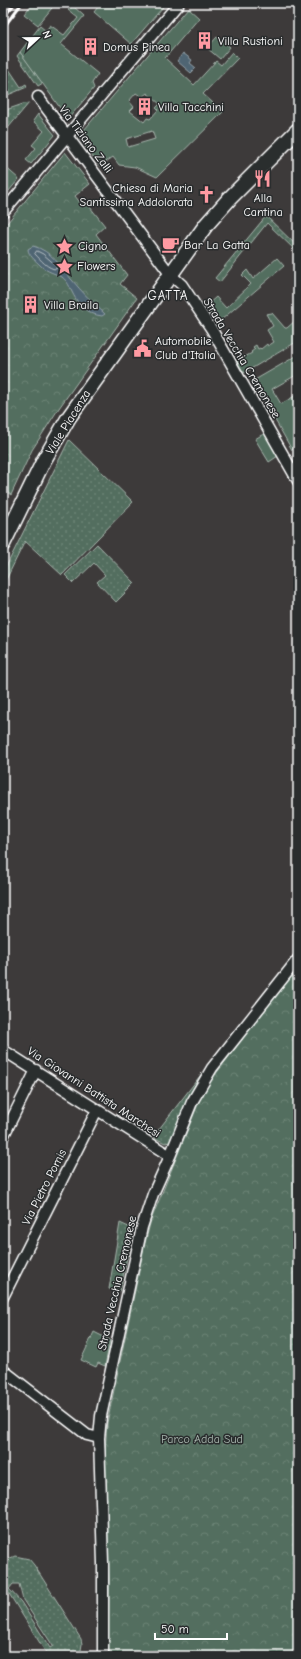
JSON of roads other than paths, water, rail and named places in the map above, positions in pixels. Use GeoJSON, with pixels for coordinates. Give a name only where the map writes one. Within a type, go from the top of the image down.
{"type":"FeatureCollection","features":[{"type":"Feature","properties":{"kind":"street"},"geometry":{"type":"LineString","coordinates":[[3,212],[179,3]]}},
{"type":"Feature","properties":{"kind":"street","name":"Via Tiziano Zalli"},"geometry":{"type":"LineString","coordinates":[[38,97],[170,274]]}},
{"type":"Feature","properties":{"kind":"street","name":"Viale Piacenza"},"geometry":{"type":"LineString","coordinates":[[3,544],[56,437],[170,274],[221,208],[298,130]]}},
{"type":"Feature","properties":{"kind":"street","name":"Strada Vecchia Cremonese"},"geometry":{"type":"LineString","coordinates":[[170,274],[182,284],[212,330],[298,481]]}},
{"type":"Feature","properties":{"kind":"street","name":"Strada Vecchia Cremonese"},"geometry":{"type":"LineString","coordinates":[[103,1656],[103,1563],[99,1438],[101,1416],[142,1227],[153,1194],[192,1102],[204,1080],[298,959]]}},
{"type":"Feature","properties":{"kind":"street","name":"Via Giovanni Battista Marchesi"},"geometry":{"type":"LineString","coordinates":[[3,1050],[170,1156]]}},
{"type":"Feature","properties":{"kind":"street"},"geometry":{"type":"LineString","coordinates":[[3,1137],[36,1070]]}},
{"type":"Feature","properties":{"kind":"street","name":"Via Pietro Pomis"},"geometry":{"type":"LineString","coordinates":[[3,1298],[97,1110]]}},
{"type":"Feature","properties":{"kind":"street"},"geometry":{"type":"LineString","coordinates":[[3,1370],[87,1435],[99,1438]]}},
{"type":"Feature","properties":{"kind":"water"},"geometry":{"type":"Polygon","coordinates":[[[183,53],[192,60],[190,63],[196,68],[191,73],[177,61],[183,53]]]}},
{"type":"Feature","properties":{"kind":"water"},"geometry":{"type":"Polygon","coordinates":[[[33,246],[40,248],[51,255],[72,280],[105,314],[102,316],[96,315],[83,308],[67,282],[62,277],[43,268],[31,256],[28,249],[33,246]]]}},
{"type":"Feature","properties":{"kind":"railway"},"geometry":{"type":"LineString","coordinates":[[3,18],[15,3]]}},
{"type":"Feature","properties":{"kind":"railway"},"geometry":{"type":"LineString","coordinates":[[3,28],[22,3]]}},
{"type":"Feature","properties":{"kind":"place","name":"Villa Rustioni"},"geometry":{"type":"Point","coordinates":[205,41]}},
{"type":"Feature","properties":{"kind":"place","name":"Domus Pinea"},"geometry":{"type":"Point","coordinates":[90,47]}},
{"type":"Feature","properties":{"kind":"place","name":"Villa Tacchini"},"geometry":{"type":"Point","coordinates":[145,107]}},
{"type":"Feature","properties":{"kind":"place","name":"Alla Cantina"},"geometry":{"type":"Point","coordinates":[263,179]}},
{"type":"Feature","properties":{"kind":"place","name":"Chiesa di Maria Santissima Addolorata"},"geometry":{"type":"Point","coordinates":[206,195]}},
{"type":"Feature","properties":{"kind":"place","name":"Bar La Gatta"},"geometry":{"type":"Point","coordinates":[171,245]}},
{"type":"Feature","properties":{"kind":"place","name":"Cigno"},"geometry":{"type":"Point","coordinates":[65,246]}},
{"type":"Feature","properties":{"kind":"place","name":"Flowers"},"geometry":{"type":"Point","coordinates":[64,266]}},
{"type":"Feature","properties":{"kind":"place","name":"Villa Braila"},"geometry":{"type":"Point","coordinates":[31,305]}},
{"type":"Feature","properties":{"kind":"place","name":"Automobile Club d'Italia"},"geometry":{"type":"Point","coordinates":[142,348]}},
{"type":"Feature","properties":{"kind":"district","name":"GATTA"},"geometry":{"type":"Point","coordinates":[168,295]}},
{"type":"Feature","properties":{"kind":"park label","name":"Parco Adda Sud"},"geometry":{"type":"Point","coordinates":[202,1439]}}]}
